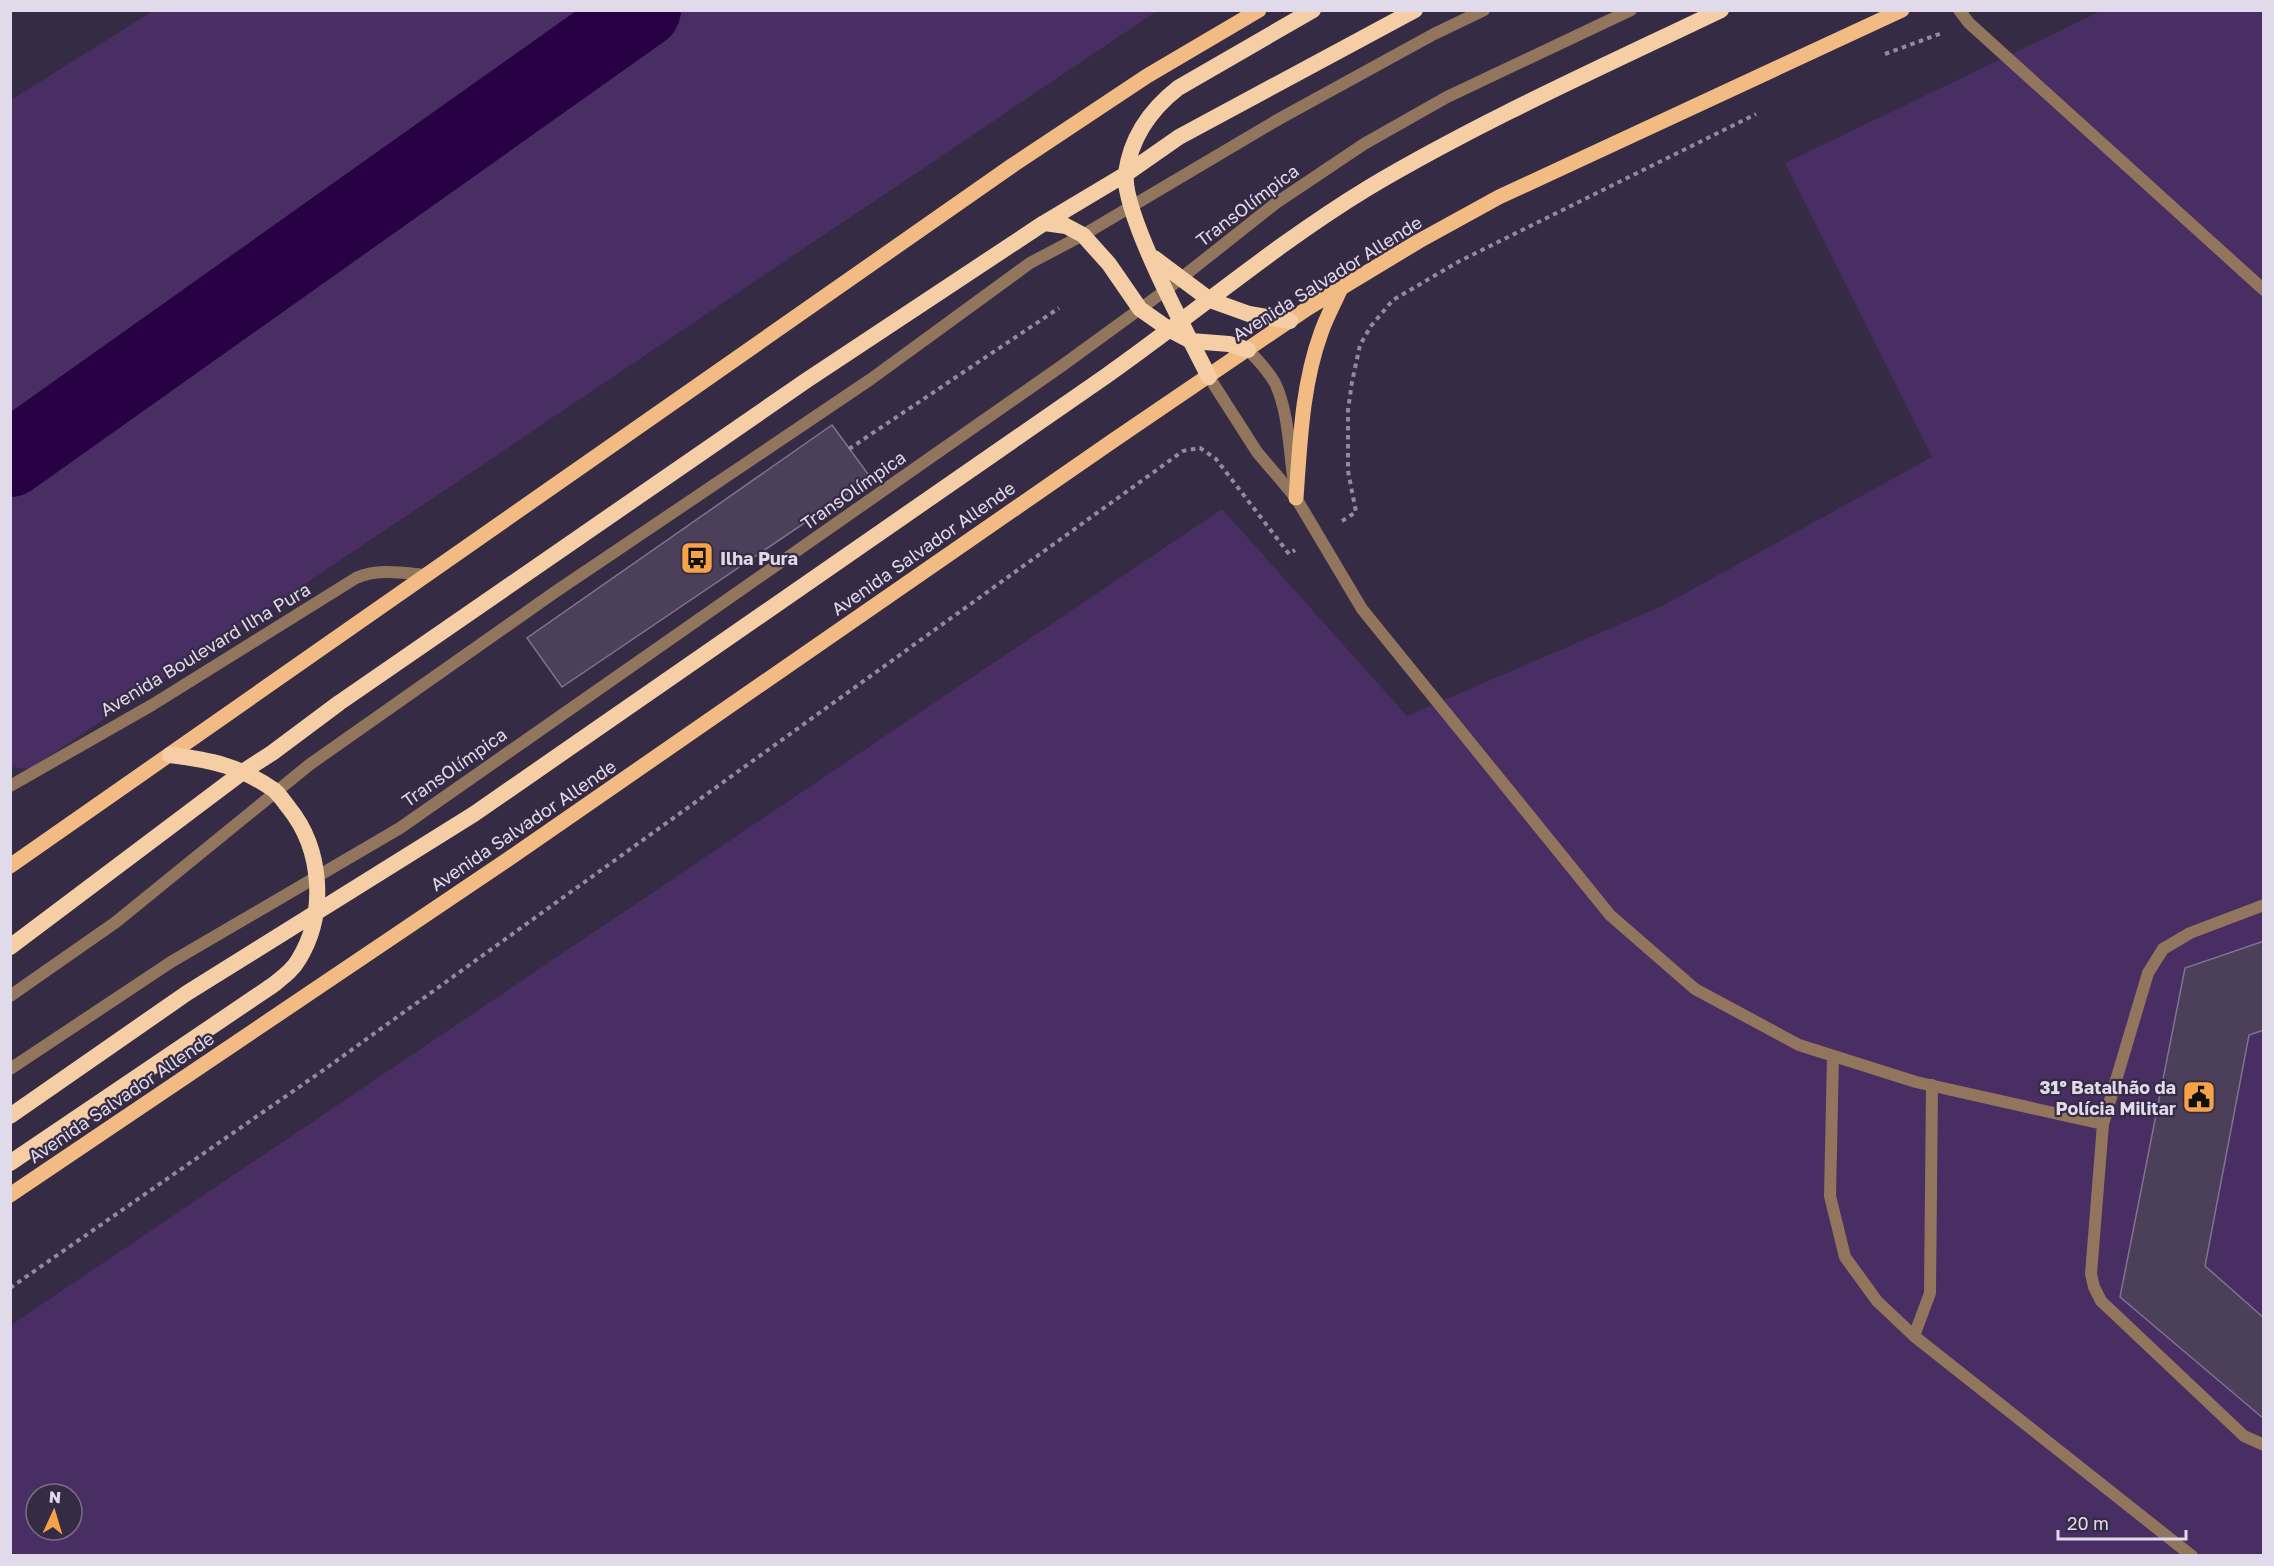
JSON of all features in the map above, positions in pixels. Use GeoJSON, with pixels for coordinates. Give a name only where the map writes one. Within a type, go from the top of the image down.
{"type":"FeatureCollection","features":[{"type":"Feature","properties":{"kind":"highway"},"geometry":{"type":"LineString","coordinates":[[1176,326],[1166,290],[1131,206],[1126,174],[1142,126],[1157,105],[1178,88],[1313,10]]}},
{"type":"Feature","properties":{"kind":"highway"},"geometry":{"type":"LineString","coordinates":[[10,947],[243,771],[807,380],[1044,224],[1126,174],[1179,137],[1415,10]]}},
{"type":"Feature","properties":{"kind":"highway","name":"Avenida Salvador Allende"},"geometry":{"type":"LineString","coordinates":[[10,1116],[187,993],[474,814],[1176,326],[1288,241],[1369,188],[1477,129],[1720,10]]}},
{"type":"Feature","properties":{"kind":"highway"},"geometry":{"type":"LineString","coordinates":[[1044,224],[1066,226],[1083,235],[1109,264],[1140,309],[1176,326],[1191,341],[1209,377]]}},
{"type":"Feature","properties":{"kind":"highway"},"geometry":{"type":"LineString","coordinates":[[1151,256],[1210,300],[1249,314],[1290,321]]}},
{"type":"Feature","properties":{"kind":"highway"},"geometry":{"type":"LineString","coordinates":[[1191,341],[1228,344],[1248,350]]}},
{"type":"Feature","properties":{"kind":"highway"},"geometry":{"type":"LineString","coordinates":[[10,1164],[290,972],[310,937],[317,911],[316,876],[313,853],[307,834],[298,819],[276,792],[243,771],[208,759],[171,755]]}},
{"type":"Feature","properties":{"kind":"main road"},"geometry":{"type":"LineString","coordinates":[[10,866],[1013,165],[1147,76],[1259,10]]}},
{"type":"Feature","properties":{"kind":"main road","name":"Avenida Salvador Allende"},"geometry":{"type":"LineString","coordinates":[[10,1195],[517,854],[1114,440],[1290,321],[1419,241],[1499,197],[1902,10]]}},
{"type":"Feature","properties":{"kind":"main road"},"geometry":{"type":"LineString","coordinates":[[1296,498],[1300,437],[1306,396],[1320,333],[1340,290]]}},
{"type":"Feature","properties":{"kind":"street"},"geometry":{"type":"LineString","coordinates":[[10,996],[116,922],[309,765],[545,598],[871,379],[1030,263],[1083,235],[1279,119],[1434,34],[1484,10]]}},
{"type":"Feature","properties":{"kind":"street","name":"TransOlímpica"},"geometry":{"type":"LineString","coordinates":[[10,1069],[171,962],[400,828],[1063,365],[1166,290],[1276,203],[1364,144],[1447,97],[1631,10]]}},
{"type":"Feature","properties":{"kind":"street"},"geometry":{"type":"LineString","coordinates":[[1959,10],[1969,23],[2264,290]]}},
{"type":"Feature","properties":{"kind":"street"},"geometry":{"type":"LineString","coordinates":[[1248,350],[1264,367],[1275,384],[1282,402],[1296,498]]}},
{"type":"Feature","properties":{"kind":"street"},"geometry":{"type":"LineString","coordinates":[[1209,377],[1257,452],[1296,498],[1362,609],[1610,915],[1695,989],[1799,1045],[1932,1085],[2103,1124]]}},
{"type":"Feature","properties":{"kind":"street","name":"Avenida Boulevard Ilha Pura"},"geometry":{"type":"LineString","coordinates":[[10,786],[152,705],[356,578],[369,572],[426,575]]}},
{"type":"Feature","properties":{"kind":"street"},"geometry":{"type":"LineString","coordinates":[[2264,904],[2190,933],[2163,949],[2148,973],[2103,1124],[2091,1274],[2101,1301],[2244,1436],[2264,1445]]}},
{"type":"Feature","properties":{"kind":"street"},"geometry":{"type":"LineString","coordinates":[[1833,1056],[1830,1196],[1845,1257],[1877,1301],[1914,1336],[2192,1556]]}},
{"type":"Feature","properties":{"kind":"street"},"geometry":{"type":"LineString","coordinates":[[1914,1336],[1930,1293],[1932,1085]]}},
{"type":"Feature","properties":{"kind":"path"},"geometry":{"type":"LineString","coordinates":[[1884,54],[1969,23]]}},
{"type":"Feature","properties":{"kind":"path"},"geometry":{"type":"LineString","coordinates":[[1356,512],[1348,471],[1348,410],[1352,382],[1360,345],[1371,326],[1393,300],[1458,262],[1737,125],[1764,109]]}},
{"type":"Feature","properties":{"kind":"path"},"geometry":{"type":"LineString","coordinates":[[849,449],[1059,308]]}},
{"type":"Feature","properties":{"kind":"path"},"geometry":{"type":"LineString","coordinates":[[10,1288],[325,1069],[1183,451],[1200,448],[1216,459],[1289,554]]}},
{"type":"Feature","properties":{"kind":"shaded area"},"geometry":{"type":"Polygon","coordinates":[[[153,11],[1157,11],[30,769],[11,767],[11,100],[153,11]]]}},
{"type":"Feature","properties":{"kind":"shaded area"},"geometry":{"type":"Polygon","coordinates":[[[2101,11],[2263,11],[2263,1555],[11,1556],[11,1325],[1222,509],[1407,716],[1662,606],[1932,457],[1785,163],[2101,11]]]}},
{"type":"Feature","properties":{"kind":"building","name":"Ilha Pura"},"geometry":{"type":"Polygon","coordinates":[[[832,425],[871,478],[562,687],[527,638],[832,425]]]}},
{"type":"Feature","properties":{"kind":"building"},"geometry":{"type":"Polygon","coordinates":[[[2264,941],[2264,1030],[2249,1035],[2205,1266],[2264,1318],[2264,1419],[2120,1297],[2185,968],[2264,941]]]}},
{"type":"Feature","properties":{"kind":"waterway"},"geometry":{"type":"LineString","coordinates":[[10,459],[643,10]]}},
{"type":"Feature","properties":{"kind":"place","name":"Ilha Pura"},"geometry":{"type":"Point","coordinates":[697,558]}},
{"type":"Feature","properties":{"kind":"place","name":"31º Batalhão da Polícia Militar"},"geometry":{"type":"Point","coordinates":[2199,1097]}}]}
